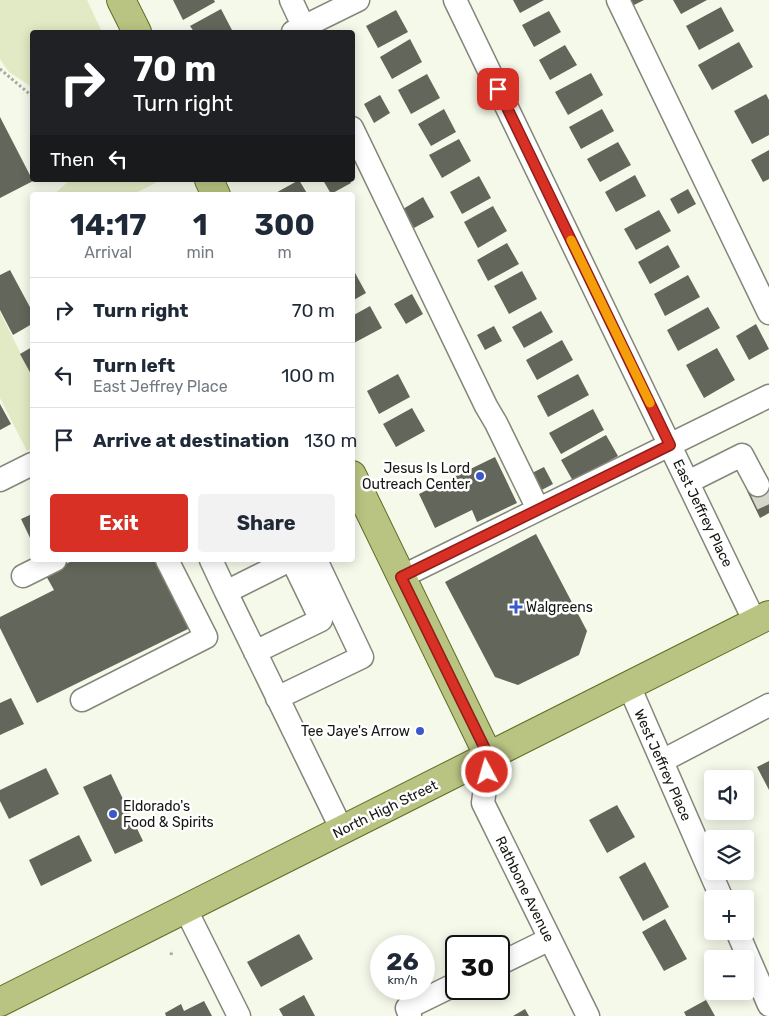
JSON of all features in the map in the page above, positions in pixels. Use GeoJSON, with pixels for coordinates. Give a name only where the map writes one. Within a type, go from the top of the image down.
{"type":"FeatureCollection","features":[{"type":"Feature","properties":{"kind":"main road"},"geometry":{"type":"LineString","coordinates":[[121,0],[136,30]]}},
{"type":"Feature","properties":{"kind":"main road"},"geometry":{"type":"LineString","coordinates":[[355,481],[489,757]]}},
{"type":"Feature","properties":{"kind":"main road","name":"North High Street"},"geometry":{"type":"LineString","coordinates":[[0,1002],[762,618]]}},
{"type":"Feature","properties":{"kind":"street"},"geometry":{"type":"LineString","coordinates":[[291,0],[301,30]]}},
{"type":"Feature","properties":{"kind":"street"},"geometry":{"type":"LineString","coordinates":[[303,30],[358,0]]}},
{"type":"Feature","properties":{"kind":"street","name":"East Jeffrey Place"},"geometry":{"type":"LineString","coordinates":[[455,0],[688,482],[762,618]]}},
{"type":"Feature","properties":{"kind":"street"},"geometry":{"type":"LineString","coordinates":[[618,0],[769,312]]}},
{"type":"Feature","properties":{"kind":"street"},"geometry":{"type":"LineString","coordinates":[[355,134],[486,406],[538,509]]}},
{"type":"Feature","properties":{"kind":"street"},"geometry":{"type":"LineString","coordinates":[[401,577],[769,396]]}},
{"type":"Feature","properties":{"kind":"street"},"geometry":{"type":"LineString","coordinates":[[688,482],[742,456],[758,485]]}},
{"type":"Feature","properties":{"kind":"street"},"geometry":{"type":"LineString","coordinates":[[0,480],[30,465]]}},
{"type":"Feature","properties":{"kind":"street"},"geometry":{"type":"LineString","coordinates":[[23,576],[51,562]]}},
{"type":"Feature","properties":{"kind":"street"},"geometry":{"type":"LineString","coordinates":[[82,700],[206,638],[168,562]]}},
{"type":"Feature","properties":{"kind":"street"},"geometry":{"type":"LineString","coordinates":[[212,562],[342,830]]}},
{"type":"Feature","properties":{"kind":"street"},"geometry":{"type":"LineString","coordinates":[[226,592],[287,562]]}},
{"type":"Feature","properties":{"kind":"street"},"geometry":{"type":"LineString","coordinates":[[255,652],[321,620],[292,562]]}},
{"type":"Feature","properties":{"kind":"street"},"geometry":{"type":"LineString","coordinates":[[278,698],[362,657],[317,562]]}},
{"type":"Feature","properties":{"kind":"street","name":"West Jeffrey Place"},"geometry":{"type":"LineString","coordinates":[[629,686],[718,890]]}},
{"type":"Feature","properties":{"kind":"street"},"geometry":{"type":"LineString","coordinates":[[662,761],[769,706]]}},
{"type":"Feature","properties":{"kind":"street","name":"Rathbone Avenue"},"geometry":{"type":"LineString","coordinates":[[489,757],[483,803],[588,1016]]}},
{"type":"Feature","properties":{"kind":"street"},"geometry":{"type":"LineString","coordinates":[[186,908],[239,1016]]}},
{"type":"Feature","properties":{"kind":"street"},"geometry":{"type":"LineString","coordinates":[[510,959],[550,939]]}},
{"type":"Feature","properties":{"kind":"street"},"geometry":{"type":"LineString","coordinates":[[743,940],[760,966],[769,1005]]}},
{"type":"Feature","properties":{"kind":"street"},"geometry":{"type":"LineString","coordinates":[[410,1016],[407,1008],[445,989]]}},
{"type":"Feature","properties":{"kind":"path"},"geometry":{"type":"LineString","coordinates":[[0,69],[30,94]]}},
{"type":"Feature","properties":{"kind":"path"},"geometry":{"type":"LineString","coordinates":[[171,955],[172,950]]}},
{"type":"Feature","properties":{"kind":"green space"},"geometry":{"type":"Polygon","coordinates":[[[0,0],[87,0],[101,30],[30,30],[30,86],[9,72],[0,59],[0,0]]]}},
{"type":"Feature","properties":{"kind":"green space"},"geometry":{"type":"Polygon","coordinates":[[[68,182],[157,182],[138,192],[56,192],[68,182]]]}},
{"type":"Feature","properties":{"kind":"green space"},"geometry":{"type":"Polygon","coordinates":[[[0,312],[30,372],[30,449],[27,451],[0,398],[0,312]]]}},
{"type":"Feature","properties":{"kind":"building"},"geometry":{"type":"Polygon","coordinates":[[[173,0],[214,0],[215,2],[183,20],[173,0]]]}},
{"type":"Feature","properties":{"kind":"building"},"geometry":{"type":"Polygon","coordinates":[[[513,0],[544,0],[520,13],[513,0]]]}},
{"type":"Feature","properties":{"kind":"building"},"geometry":{"type":"Polygon","coordinates":[[[629,0],[644,0],[632,6],[629,0]]]}},
{"type":"Feature","properties":{"kind":"building"},"geometry":{"type":"Polygon","coordinates":[[[673,0],[707,0],[681,14],[673,0]]]}},
{"type":"Feature","properties":{"kind":"building"},"geometry":{"type":"Polygon","coordinates":[[[721,7],[734,31],[699,50],[686,26],[721,7]]]}},
{"type":"Feature","properties":{"kind":"building"},"geometry":{"type":"Polygon","coordinates":[[[221,9],[232,30],[193,30],[190,26],[221,9]]]}},
{"type":"Feature","properties":{"kind":"building"},"geometry":{"type":"Polygon","coordinates":[[[396,10],[408,32],[378,48],[366,26],[396,10]]]}},
{"type":"Feature","properties":{"kind":"building"},"geometry":{"type":"Polygon","coordinates":[[[549,11],[561,32],[534,47],[522,25],[549,11]]]}},
{"type":"Feature","properties":{"kind":"building"},"geometry":{"type":"Polygon","coordinates":[[[410,39],[422,62],[392,79],[380,57],[410,39]]]}},
{"type":"Feature","properties":{"kind":"building"},"geometry":{"type":"Polygon","coordinates":[[[739,42],[753,67],[712,90],[698,65],[739,42]]]}},
{"type":"Feature","properties":{"kind":"building"},"geometry":{"type":"Polygon","coordinates":[[[565,45],[577,65],[550,80],[539,60],[565,45]]]}},
{"type":"Feature","properties":{"kind":"building"},"geometry":{"type":"Polygon","coordinates":[[[591,73],[603,95],[568,115],[555,92],[591,73]]]}},
{"type":"Feature","properties":{"kind":"building"},"geometry":{"type":"Polygon","coordinates":[[[427,74],[440,98],[411,114],[398,90],[427,74]]]}},
{"type":"Feature","properties":{"kind":"building"},"geometry":{"type":"Polygon","coordinates":[[[766,94],[769,100],[769,135],[752,144],[734,111],[766,94]]]}},
{"type":"Feature","properties":{"kind":"building"},"geometry":{"type":"Polygon","coordinates":[[[380,95],[390,113],[374,123],[364,104],[380,95]]]}},
{"type":"Feature","properties":{"kind":"building"},"geometry":{"type":"Polygon","coordinates":[[[444,109],[456,132],[431,146],[418,124],[444,109]]]}},
{"type":"Feature","properties":{"kind":"building"},"geometry":{"type":"Polygon","coordinates":[[[602,109],[614,131],[581,149],[569,127],[602,109]]]}},
{"type":"Feature","properties":{"kind":"building"},"geometry":{"type":"Polygon","coordinates":[[[0,117],[30,175],[31,182],[0,198],[0,117]]]}},
{"type":"Feature","properties":{"kind":"building"},"geometry":{"type":"Polygon","coordinates":[[[459,139],[471,161],[442,178],[429,155],[459,139]]]}},
{"type":"Feature","properties":{"kind":"building"},"geometry":{"type":"Polygon","coordinates":[[[618,142],[631,165],[600,182],[587,159],[618,142]]]}},
{"type":"Feature","properties":{"kind":"building"},"geometry":{"type":"Polygon","coordinates":[[[769,150],[769,179],[763,182],[751,160],[769,150]]]}},
{"type":"Feature","properties":{"kind":"building"},"geometry":{"type":"Polygon","coordinates":[[[635,175],[646,196],[616,212],[605,192],[635,175]]]}},
{"type":"Feature","properties":{"kind":"building"},"geometry":{"type":"Polygon","coordinates":[[[479,176],[491,198],[462,214],[450,192],[479,176]]]}},
{"type":"Feature","properties":{"kind":"building"},"geometry":{"type":"Polygon","coordinates":[[[295,182],[300,182],[306,192],[277,192],[295,182]]]}},
{"type":"Feature","properties":{"kind":"building"},"geometry":{"type":"Polygon","coordinates":[[[324,182],[351,183],[335,192],[330,192],[324,182]]]}},
{"type":"Feature","properties":{"kind":"building"},"geometry":{"type":"Polygon","coordinates":[[[688,189],[696,204],[678,214],[670,199],[688,189]]]}},
{"type":"Feature","properties":{"kind":"building"},"geometry":{"type":"Polygon","coordinates":[[[423,197],[434,217],[414,228],[403,209],[423,197]]]}},
{"type":"Feature","properties":{"kind":"building"},"geometry":{"type":"Polygon","coordinates":[[[493,206],[507,231],[478,248],[464,222],[493,206]]]}},
{"type":"Feature","properties":{"kind":"building"},"geometry":{"type":"Polygon","coordinates":[[[659,210],[671,231],[636,250],[624,229],[659,210]]]}},
{"type":"Feature","properties":{"kind":"building"},"geometry":{"type":"Polygon","coordinates":[[[507,243],[519,264],[488,281],[477,260],[507,243]]]}},
{"type":"Feature","properties":{"kind":"building"},"geometry":{"type":"Polygon","coordinates":[[[668,245],[680,267],[650,284],[638,262],[668,245]]]}},
{"type":"Feature","properties":{"kind":"building"},"geometry":{"type":"Polygon","coordinates":[[[10,270],[30,307],[30,325],[13,335],[0,310],[0,275],[10,270]]]}},
{"type":"Feature","properties":{"kind":"building"},"geometry":{"type":"Polygon","coordinates":[[[522,271],[537,299],[509,314],[494,286],[522,271]]]}},
{"type":"Feature","properties":{"kind":"building"},"geometry":{"type":"Polygon","coordinates":[[[355,273],[366,293],[355,299],[355,273]]]}},
{"type":"Feature","properties":{"kind":"building"},"geometry":{"type":"Polygon","coordinates":[[[688,275],[700,297],[665,316],[654,294],[688,275]]]}},
{"type":"Feature","properties":{"kind":"building"},"geometry":{"type":"Polygon","coordinates":[[[412,294],[423,314],[406,324],[394,304],[412,294]]]}},
{"type":"Feature","properties":{"kind":"building"},"geometry":{"type":"Polygon","coordinates":[[[370,306],[382,328],[355,342],[355,314],[370,306]]]}},
{"type":"Feature","properties":{"kind":"building"},"geometry":{"type":"Polygon","coordinates":[[[708,307],[720,328],[678,351],[667,330],[708,307]]]}},
{"type":"Feature","properties":{"kind":"building"},"geometry":{"type":"Polygon","coordinates":[[[541,311],[553,332],[524,348],[512,327],[541,311]]]}},
{"type":"Feature","properties":{"kind":"building"},"geometry":{"type":"Polygon","coordinates":[[[756,324],[769,349],[749,360],[736,336],[756,324]]]}},
{"type":"Feature","properties":{"kind":"building"},"geometry":{"type":"Polygon","coordinates":[[[494,326],[502,341],[485,350],[477,335],[494,326]]]}},
{"type":"Feature","properties":{"kind":"building"},"geometry":{"type":"Polygon","coordinates":[[[562,340],[573,360],[537,380],[526,360],[562,340]]]}},
{"type":"Feature","properties":{"kind":"building"},"geometry":{"type":"Polygon","coordinates":[[[30,348],[30,372],[20,354],[30,348]]]}},
{"type":"Feature","properties":{"kind":"building"},"geometry":{"type":"Polygon","coordinates":[[[717,348],[735,380],[704,398],[686,365],[717,348]]]}},
{"type":"Feature","properties":{"kind":"building"},"geometry":{"type":"Polygon","coordinates":[[[398,374],[410,397],[379,414],[367,391],[398,374]]]}},
{"type":"Feature","properties":{"kind":"building"},"geometry":{"type":"Polygon","coordinates":[[[578,374],[589,395],[548,417],[537,396],[578,374]]]}},
{"type":"Feature","properties":{"kind":"building"},"geometry":{"type":"Polygon","coordinates":[[[0,404],[11,424],[0,430],[0,404]]]}},
{"type":"Feature","properties":{"kind":"building"},"geometry":{"type":"Polygon","coordinates":[[[412,408],[425,431],[396,447],[383,424],[412,408]]]}},
{"type":"Feature","properties":{"kind":"building"},"geometry":{"type":"Polygon","coordinates":[[[593,409],[604,430],[561,454],[549,433],[593,409]]]}},
{"type":"Feature","properties":{"kind":"building"},"geometry":{"type":"Polygon","coordinates":[[[606,435],[618,456],[573,481],[561,460],[606,435]]]}},
{"type":"Feature","properties":{"kind":"building","name":"Jesus Is Lord Outreach Center"},"geometry":{"type":"Polygon","coordinates":[[[495,457],[517,503],[477,522],[472,510],[435,528],[419,494],[495,457]]]}},
{"type":"Feature","properties":{"kind":"building"},"geometry":{"type":"Polygon","coordinates":[[[544,467],[553,484],[538,492],[528,475],[544,467]]]}},
{"type":"Feature","properties":{"kind":"building"},"geometry":{"type":"Polygon","coordinates":[[[769,480],[769,513],[760,518],[747,491],[769,480]]]}},
{"type":"Feature","properties":{"kind":"building"},"geometry":{"type":"Polygon","coordinates":[[[30,515],[30,538],[21,519],[30,515]]]}},
{"type":"Feature","properties":{"kind":"building","name":"Walgreens"},"geometry":{"type":"Polygon","coordinates":[[[536,534],[587,631],[579,655],[518,685],[495,677],[445,582],[536,534]]]}},
{"type":"Feature","properties":{"kind":"building"},"geometry":{"type":"Polygon","coordinates":[[[70,562],[160,562],[192,627],[37,703],[0,628],[0,617],[54,590],[45,574],[70,562]]]}},
{"type":"Feature","properties":{"kind":"building"},"geometry":{"type":"Polygon","coordinates":[[[11,698],[24,724],[0,735],[0,703],[11,698]]]}},
{"type":"Feature","properties":{"kind":"building"},"geometry":{"type":"Polygon","coordinates":[[[769,761],[769,790],[757,767],[769,761]]]}},
{"type":"Feature","properties":{"kind":"building"},"geometry":{"type":"Polygon","coordinates":[[[46,768],[59,794],[9,819],[0,801],[0,790],[46,768]]]}},
{"type":"Feature","properties":{"kind":"building","name":"Eldorado's Food & Spirits"},"geometry":{"type":"Polygon","coordinates":[[[111,774],[143,841],[115,854],[83,787],[111,774]]]}},
{"type":"Feature","properties":{"kind":"building"},"geometry":{"type":"Polygon","coordinates":[[[617,805],[635,837],[607,853],[589,820],[617,805]]]}},
{"type":"Feature","properties":{"kind":"building"},"geometry":{"type":"Polygon","coordinates":[[[79,835],[92,861],[41,886],[29,860],[79,835]]]}},
{"type":"Feature","properties":{"kind":"building"},"geometry":{"type":"Polygon","coordinates":[[[645,862],[669,907],[643,921],[619,877],[645,862]]]}},
{"type":"Feature","properties":{"kind":"building"},"geometry":{"type":"Polygon","coordinates":[[[665,919],[687,959],[664,971],[642,932],[665,919]]]}},
{"type":"Feature","properties":{"kind":"building"},"geometry":{"type":"Polygon","coordinates":[[[299,934],[313,959],[261,987],[247,962],[299,934]]]}},
{"type":"Feature","properties":{"kind":"building"},"geometry":{"type":"Polygon","coordinates":[[[304,995],[315,1016],[283,1016],[279,1009],[304,995]]]}},
{"type":"Feature","properties":{"kind":"building"},"geometry":{"type":"Polygon","coordinates":[[[706,1000],[715,1016],[686,1016],[684,1012],[706,1000]]]}},
{"type":"Feature","properties":{"kind":"building"},"geometry":{"type":"Polygon","coordinates":[[[204,1001],[212,1016],[166,1016],[165,1013],[181,1004],[184,1011],[204,1001]]]}},
{"type":"Feature","properties":{"kind":"building"},"geometry":{"type":"Polygon","coordinates":[[[525,1009],[529,1016],[513,1016],[525,1009]]]}},
{"type":"Feature","properties":{"kind":"tunnel"},"geometry":{"type":"LineString","coordinates":[[758,485],[769,508]]}},
{"type":"Feature","properties":{"kind":"slow traffic"},"geometry":{"type":"LineString","coordinates":[[571,240],[650,403]]}},
{"type":"Feature","properties":{"kind":"place","name":"Jesus Is Lord Outreach Center"},"geometry":{"type":"Point","coordinates":[480,476]}},
{"type":"Feature","properties":{"kind":"place","name":"Walgreens"},"geometry":{"type":"Point","coordinates":[516,607]}},
{"type":"Feature","properties":{"kind":"place","name":"Tee Jaye's Arrow"},"geometry":{"type":"Point","coordinates":[420,731]}},
{"type":"Feature","properties":{"kind":"place","name":"Eldorado's Food & Spirits"},"geometry":{"type":"Point","coordinates":[113,814]}},
{"type":"Feature","properties":{"kind":"route"},"geometry":{"type":"LineString","coordinates":[[487,772],[489,757],[401,577],[670,445],[498,89]]}}]}
